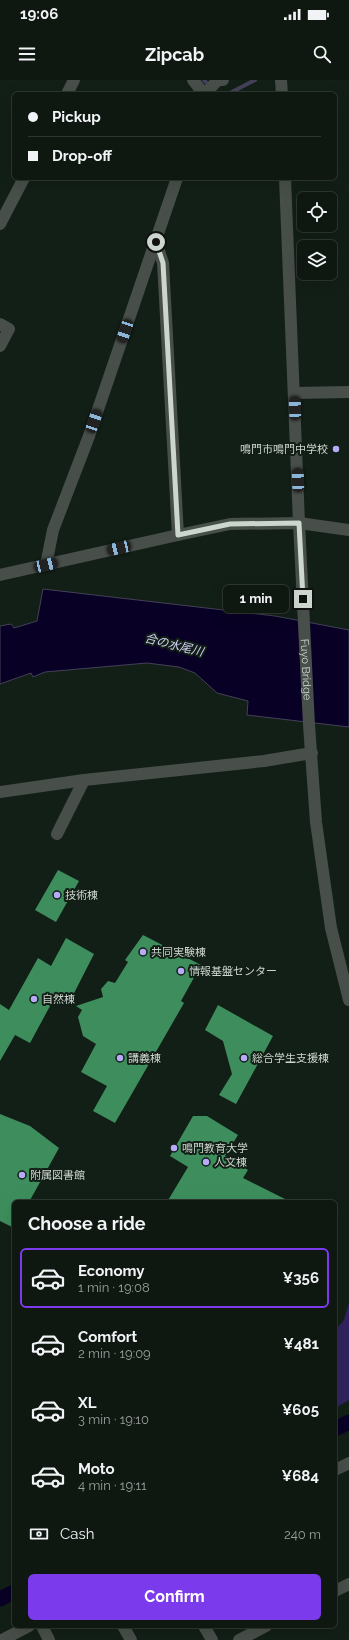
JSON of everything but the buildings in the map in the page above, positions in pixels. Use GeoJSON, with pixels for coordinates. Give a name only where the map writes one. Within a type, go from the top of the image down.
{"type":"FeatureCollection","features":[{"type":"Feature","properties":{"kind":"street"},"geometry":{"type":"LineString","coordinates":[[67,92],[74,80]]}},
{"type":"Feature","properties":{"kind":"street"},"geometry":{"type":"LineString","coordinates":[[193,80],[213,87]]}},
{"type":"Feature","properties":{"kind":"street"},"geometry":{"type":"LineString","coordinates":[[281,80],[282,92]]}},
{"type":"Feature","properties":{"kind":"street"},"geometry":{"type":"LineString","coordinates":[[0,224],[23,180]]}},
{"type":"Feature","properties":{"kind":"street"},"geometry":{"type":"LineString","coordinates":[[46,565],[53,530],[89,436],[176,180]]}},
{"type":"Feature","properties":{"kind":"street","name":"Fuyo Bridge"},"geometry":{"type":"LineString","coordinates":[[285,180],[299,523],[309,725],[316,822],[331,928],[349,1000]]}},
{"type":"Feature","properties":{"kind":"street"},"geometry":{"type":"LineString","coordinates":[[156,242],[163,263],[178,535]]}},
{"type":"Feature","properties":{"kind":"street"},"geometry":{"type":"LineString","coordinates":[[0,324],[9,329],[0,346]]}},
{"type":"Feature","properties":{"kind":"street"},"geometry":{"type":"LineString","coordinates":[[294,393],[349,392]]}},
{"type":"Feature","properties":{"kind":"street"},"geometry":{"type":"LineString","coordinates":[[0,575],[230,524],[299,523],[349,530]]}},
{"type":"Feature","properties":{"kind":"street"},"geometry":{"type":"LineString","coordinates":[[0,792],[84,780],[264,761],[312,753]]}},
{"type":"Feature","properties":{"kind":"street"},"geometry":{"type":"LineString","coordinates":[[57,834],[84,780]]}},
{"type":"Feature","properties":{"kind":"street"},"geometry":{"type":"LineString","coordinates":[[337,1469],[349,1463]]}},
{"type":"Feature","properties":{"kind":"street"},"geometry":{"type":"LineString","coordinates":[[337,1590],[349,1584]]}},
{"type":"Feature","properties":{"kind":"street"},"geometry":{"type":"LineString","coordinates":[[2,1640],[25,1628]]}},
{"type":"Feature","properties":{"kind":"street"},"geometry":{"type":"LineString","coordinates":[[43,1628],[49,1640]]}},
{"type":"Feature","properties":{"kind":"street"},"geometry":{"type":"LineString","coordinates":[[124,1628],[131,1640]]}},
{"type":"Feature","properties":{"kind":"street"},"geometry":{"type":"LineString","coordinates":[[205,1628],[212,1640]]}},
{"type":"Feature","properties":{"kind":"street"},"geometry":{"type":"LineString","coordinates":[[239,1640],[262,1628]]}},
{"type":"Feature","properties":{"kind":"shaded area"},"geometry":{"type":"Polygon","coordinates":[[[349,1303],[349,1400],[337,1407],[337,1328],[344,1320],[349,1303]]]}},
{"type":"Feature","properties":{"kind":"water","name":"合の水尾川"},"geometry":{"type":"Polygon","coordinates":[[[43,589],[275,616],[349,630],[349,727],[247,715],[248,701],[217,693],[195,673],[179,667],[147,663],[45,672],[33,677],[31,673],[0,684],[0,626],[11,624],[14,628],[37,621],[43,589]]]}},
{"type":"Feature","properties":{"kind":"waterway"},"geometry":{"type":"LineString","coordinates":[[204,80],[214,92]]}},
{"type":"Feature","properties":{"kind":"waterway"},"geometry":{"type":"LineString","coordinates":[[232,92],[255,80]]}},
{"type":"Feature","properties":{"kind":"waterway"},"geometry":{"type":"LineString","coordinates":[[337,1428],[349,1422]]}},
{"type":"Feature","properties":{"kind":"waterway"},"geometry":{"type":"LineString","coordinates":[[0,1599],[12,1593]]}},
{"type":"Feature","properties":{"kind":"place","name":"鳴門市鳴門中学校"},"geometry":{"type":"Point","coordinates":[336,449]}},
{"type":"Feature","properties":{"kind":"place","name":"技術棟"},"geometry":{"type":"Point","coordinates":[57,895]}},
{"type":"Feature","properties":{"kind":"place","name":"共同実験棟"},"geometry":{"type":"Point","coordinates":[143,952]}},
{"type":"Feature","properties":{"kind":"place","name":"情報基盤センター"},"geometry":{"type":"Point","coordinates":[181,971]}},
{"type":"Feature","properties":{"kind":"place","name":"自然棟"},"geometry":{"type":"Point","coordinates":[34,999]}},
{"type":"Feature","properties":{"kind":"place","name":"講義棟"},"geometry":{"type":"Point","coordinates":[120,1058]}},
{"type":"Feature","properties":{"kind":"place","name":"総合学生支援棟"},"geometry":{"type":"Point","coordinates":[244,1058]}},
{"type":"Feature","properties":{"kind":"place","name":"鳴門教育大学"},"geometry":{"type":"Point","coordinates":[174,1148]}},
{"type":"Feature","properties":{"kind":"place","name":"人文棟"},"geometry":{"type":"Point","coordinates":[206,1162]}},
{"type":"Feature","properties":{"kind":"place","name":"附属図書館"},"geometry":{"type":"Point","coordinates":[22,1175]}},
{"type":"Feature","properties":{"kind":"route"},"geometry":{"type":"LineString","coordinates":[[156,242],[163,263],[178,535],[230,524],[299,523],[303,599]]}}]}
